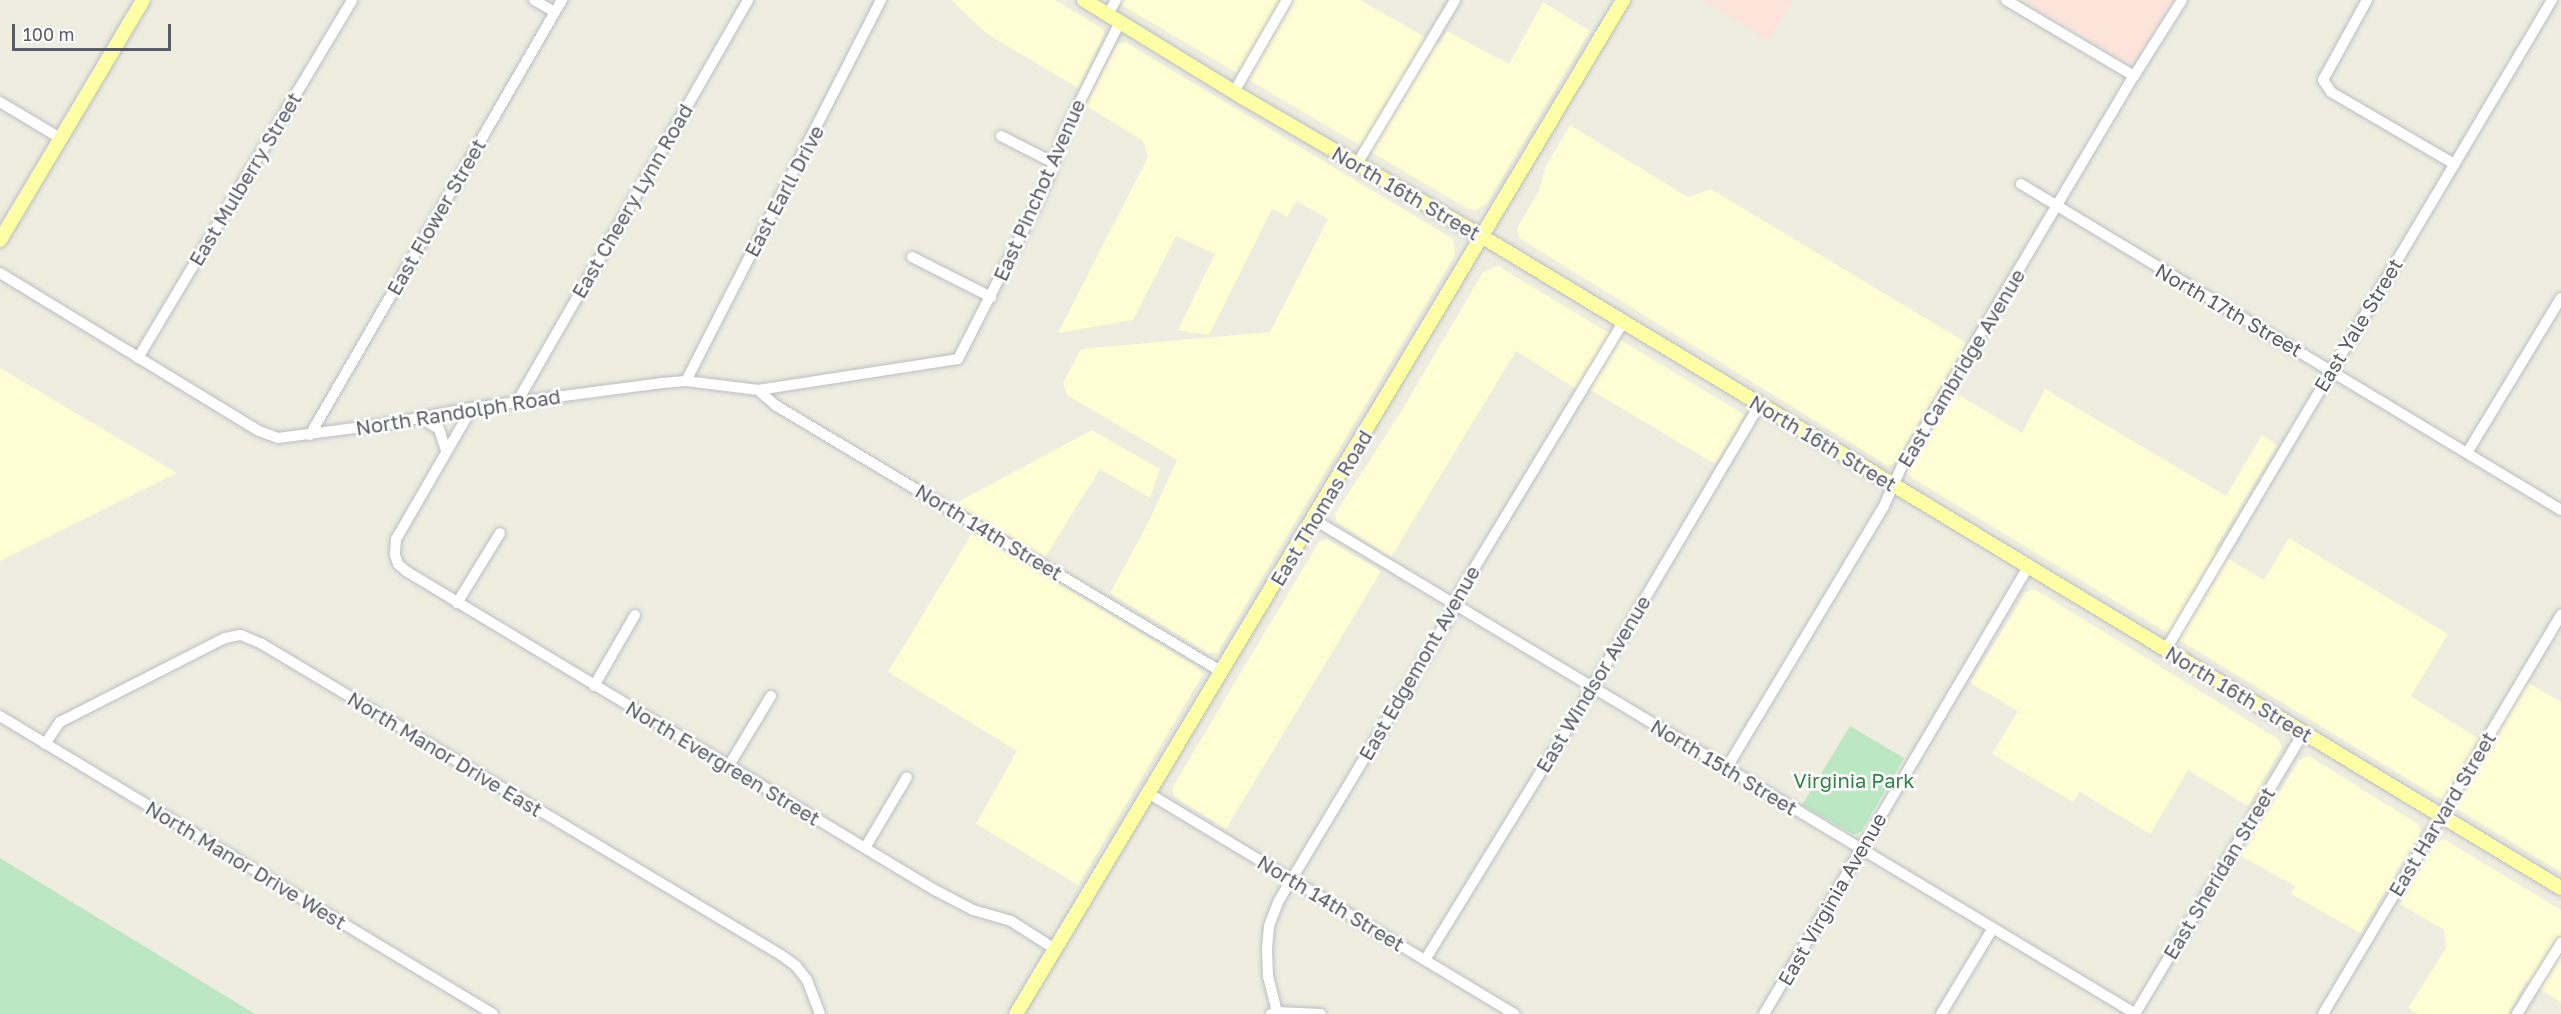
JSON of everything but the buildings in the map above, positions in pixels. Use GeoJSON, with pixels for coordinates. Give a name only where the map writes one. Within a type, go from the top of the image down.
{"type":"FeatureCollection","features":[{"type":"Feature","properties":{"kind":"main road"},"geometry":{"type":"LineString","coordinates":[[0,240],[143,0]]}},
{"type":"Feature","properties":{"kind":"main road","name":"North 16th Street"},"geometry":{"type":"LineString","coordinates":[[1084,0],[1234,92],[1483,237],[1759,406],[2561,888]]}},
{"type":"Feature","properties":{"kind":"main road","name":"East Thomas Road"},"geometry":{"type":"LineString","coordinates":[[1016,1014],[1623,0]]}},
{"type":"Feature","properties":{"kind":"street","name":"East Mulberry Street"},"geometry":{"type":"LineString","coordinates":[[138,357],[352,0]]}},
{"type":"Feature","properties":{"kind":"street"},"geometry":{"type":"LineString","coordinates":[[534,0],[555,12]]}},
{"type":"Feature","properties":{"kind":"street","name":"East Flower Street"},"geometry":{"type":"LineString","coordinates":[[310,435],[562,0]]}},
{"type":"Feature","properties":{"kind":"street","name":"East Cheery Lynn Road"},"geometry":{"type":"LineString","coordinates":[[517,402],[748,0]]}},
{"type":"Feature","properties":{"kind":"street","name":"East Earll Drive"},"geometry":{"type":"LineString","coordinates":[[686,381],[881,0]]}},
{"type":"Feature","properties":{"kind":"street"},"geometry":{"type":"LineString","coordinates":[[1108,14],[1116,0]]}},
{"type":"Feature","properties":{"kind":"street"},"geometry":{"type":"LineString","coordinates":[[1234,92],[1287,0]]}},
{"type":"Feature","properties":{"kind":"street"},"geometry":{"type":"LineString","coordinates":[[1357,164],[1455,0]]}},
{"type":"Feature","properties":{"kind":"street","name":"East Cambridge Avenue"},"geometry":{"type":"LineString","coordinates":[[1726,768],[1878,516],[1893,485],[2134,76],[2182,0]]}},
{"type":"Feature","properties":{"kind":"street"},"geometry":{"type":"LineString","coordinates":[[2367,0],[2323,80],[2331,92],[2454,164]]}},
{"type":"Feature","properties":{"kind":"street","name":"East Yale Street"},"geometry":{"type":"LineString","coordinates":[[2165,651],[2552,0]]}},
{"type":"Feature","properties":{"kind":"street"},"geometry":{"type":"LineString","coordinates":[[2009,1],[2134,76]]}},
{"type":"Feature","properties":{"kind":"street","name":"East Pinchot Avenue"},"geometry":{"type":"LineString","coordinates":[[958,359],[1034,210],[1076,107],[1120,22]]}},
{"type":"Feature","properties":{"kind":"street"},"geometry":{"type":"LineString","coordinates":[[0,102],[60,138]]}},
{"type":"Feature","properties":{"kind":"street"},"geometry":{"type":"LineString","coordinates":[[1001,136],[1054,163]]}},
{"type":"Feature","properties":{"kind":"street","name":"North 17th Street"},"geometry":{"type":"LineString","coordinates":[[2021,184],[2561,510]]}},
{"type":"Feature","properties":{"kind":"street"},"geometry":{"type":"LineString","coordinates":[[912,257],[991,297]]}},
{"type":"Feature","properties":{"kind":"street","name":"North Randolph Road"},"geometry":{"type":"LineString","coordinates":[[0,273],[269,436],[287,438],[472,408],[686,381],[758,390],[958,359]]}},
{"type":"Feature","properties":{"kind":"street"},"geometry":{"type":"LineString","coordinates":[[2467,453],[2561,298]]}},
{"type":"Feature","properties":{"kind":"street","name":"East Edgemont Avenue"},"geometry":{"type":"LineString","coordinates":[[1275,1013],[1268,976],[1269,926],[1291,879],[1455,607],[1461,590],[1623,323]]}},
{"type":"Feature","properties":{"kind":"street","name":"North 14th Street"},"geometry":{"type":"LineString","coordinates":[[758,390],[774,405],[1222,672]]}},
{"type":"Feature","properties":{"kind":"street","name":"East Windsor Avenue"},"geometry":{"type":"LineString","coordinates":[[1425,960],[1759,406]]}},
{"type":"Feature","properties":{"kind":"street"},"geometry":{"type":"LineString","coordinates":[[446,451],[472,408]]}},
{"type":"Feature","properties":{"kind":"street"},"geometry":{"type":"LineString","coordinates":[[419,417],[439,429],[446,451]]}},
{"type":"Feature","properties":{"kind":"street","name":"North Evergreen Street"},"geometry":{"type":"LineString","coordinates":[[446,451],[396,539],[395,555],[399,564],[416,579],[956,902],[973,910],[1011,921],[1055,949]]}},
{"type":"Feature","properties":{"kind":"street","name":"North 15th Street"},"geometry":{"type":"LineString","coordinates":[[1313,519],[1455,607],[2135,1014]]}},
{"type":"Feature","properties":{"kind":"street"},"geometry":{"type":"LineString","coordinates":[[457,603],[500,533]]}},
{"type":"Feature","properties":{"kind":"street","name":"East Virginia Avenue"},"geometry":{"type":"LineString","coordinates":[[1764,1014],[2028,567]]}},
{"type":"Feature","properties":{"kind":"street","name":"East Harvard Street"},"geometry":{"type":"LineString","coordinates":[[2323,1014],[2561,614]]}},
{"type":"Feature","properties":{"kind":"street"},"geometry":{"type":"LineString","coordinates":[[594,686],[635,615]]}},
{"type":"Feature","properties":{"kind":"street","name":"North Manor Drive East"},"geometry":{"type":"LineString","coordinates":[[45,744],[60,722],[225,638],[242,635],[262,644],[781,956],[796,966],[807,980],[820,1014]]}},
{"type":"Feature","properties":{"kind":"street"},"geometry":{"type":"LineString","coordinates":[[728,767],[771,696]]}},
{"type":"Feature","properties":{"kind":"street","name":"North Manor Drive West"},"geometry":{"type":"LineString","coordinates":[[0,716],[493,1014]]}},
{"type":"Feature","properties":{"kind":"street","name":"East Sheridan Street"},"geometry":{"type":"LineString","coordinates":[[2135,1014],[2303,733]]}},
{"type":"Feature","properties":{"kind":"street"},"geometry":{"type":"LineString","coordinates":[[865,848],[907,777]]}},
{"type":"Feature","properties":{"kind":"street","name":"North 14th Street"},"geometry":{"type":"LineString","coordinates":[[1148,793],[1515,1014]]}},
{"type":"Feature","properties":{"kind":"street"},"geometry":{"type":"LineString","coordinates":[[1941,1014],[1993,928]]}},
{"type":"Feature","properties":{"kind":"street"},"geometry":{"type":"LineString","coordinates":[[2517,1014],[2561,943]]}},
{"type":"Feature","properties":{"kind":"street"},"geometry":{"type":"LineString","coordinates":[[1275,1013],[1321,1014]]}},
{"type":"Feature","properties":{"kind":"shaded area"},"geometry":{"type":"Polygon","coordinates":[[[951,0],[1055,0],[1103,29],[1104,35],[1078,88],[987,34],[951,0]]]}},
{"type":"Feature","properties":{"kind":"shaded area"},"geometry":{"type":"Polygon","coordinates":[[[1113,0],[1360,0],[1439,45],[1447,31],[1509,64],[1543,2],[1590,31],[1487,203],[1476,210],[1468,209],[1113,0]]]}},
{"type":"Feature","properties":{"kind":"shaded area"},"geometry":{"type":"Polygon","coordinates":[[[1703,0],[1792,0],[1768,40],[1703,0]]]}},
{"type":"Feature","properties":{"kind":"shaded area"},"geometry":{"type":"Polygon","coordinates":[[[2027,0],[2172,0],[2135,58],[2127,62],[2030,4],[2027,0]]]}},
{"type":"Feature","properties":{"kind":"shaded area"},"geometry":{"type":"Polygon","coordinates":[[[1125,42],[1453,239],[1455,255],[1217,653],[1208,653],[1110,593],[1148,523],[1177,460],[1067,395],[1063,383],[1081,349],[1270,332],[1328,219],[1296,201],[1287,217],[1272,209],[1209,335],[1178,330],[1215,254],[1176,236],[1133,320],[1058,333],[1148,157],[1143,141],[1085,105],[1117,44],[1125,42]]]}},
{"type":"Feature","properties":{"kind":"shaded area"},"geometry":{"type":"Polygon","coordinates":[[[1570,125],[1688,197],[1711,189],[1967,343],[1894,464],[1887,465],[1519,238],[1517,228],[1539,191],[1546,166],[1570,125]]]}},
{"type":"Feature","properties":{"kind":"shaded area"},"geometry":{"type":"Polygon","coordinates":[[[1498,266],[1745,415],[1715,464],[1591,390],[1573,387],[1516,351],[1391,557],[1337,522],[1335,514],[1402,410],[1483,272],[1498,266]]]}},
{"type":"Feature","properties":{"kind":"shaded area"},"geometry":{"type":"Polygon","coordinates":[[[0,368],[177,473],[0,561],[0,368]]]}},
{"type":"Feature","properties":{"kind":"shaded area"},"geometry":{"type":"Polygon","coordinates":[[[2045,389],[2226,496],[2262,435],[2277,445],[2214,550],[2264,580],[2289,538],[2448,634],[2411,696],[2489,745],[2527,682],[2561,702],[2561,872],[1906,474],[1954,392],[2022,433],[2045,389]]]}},
{"type":"Feature","properties":{"kind":"shaded area"},"geometry":{"type":"Polygon","coordinates":[[[1092,430],[1160,469],[1150,498],[1100,469],[1045,557],[954,504],[1092,430]]]}},
{"type":"Feature","properties":{"kind":"shaded area"},"geometry":{"type":"Polygon","coordinates":[[[973,532],[1197,667],[1203,674],[1078,885],[976,824],[1017,751],[888,672],[973,532]]]}},
{"type":"Feature","properties":{"kind":"shaded area"},"geometry":{"type":"Polygon","coordinates":[[[1327,539],[1381,571],[1226,829],[1175,797],[1172,791],[1173,786],[1319,542],[1327,539]]]}},
{"type":"Feature","properties":{"kind":"shaded area"},"geometry":{"type":"Polygon","coordinates":[[[2034,589],[2278,739],[2282,747],[2248,806],[2188,770],[2150,834],[2080,792],[2073,802],[1992,754],[2018,711],[1970,683],[2026,592],[2034,589]]]}},
{"type":"Feature","properties":{"kind":"shaded area"},"geometry":{"type":"Polygon","coordinates":[[[2309,756],[2418,824],[2421,831],[2360,933],[2291,894],[2295,886],[2241,856],[2299,760],[2309,756]]]}},
{"type":"Feature","properties":{"kind":"shaded area"},"geometry":{"type":"Polygon","coordinates":[[[2444,839],[2561,910],[2561,1002],[2526,981],[2508,1014],[2418,1014],[2408,1008],[2446,948],[2444,930],[2400,904],[2436,843],[2444,839]]]}},
{"type":"Feature","properties":{"kind":"green space","name":"Virginia Park"},"geometry":{"type":"Polygon","coordinates":[[[1850,726],[1904,758],[1861,832],[1854,835],[1802,805],[1850,726]]]}},
{"type":"Feature","properties":{"kind":"green space"},"geometry":{"type":"Polygon","coordinates":[[[0,858],[255,1014],[0,1014],[0,858]]]}}]}
